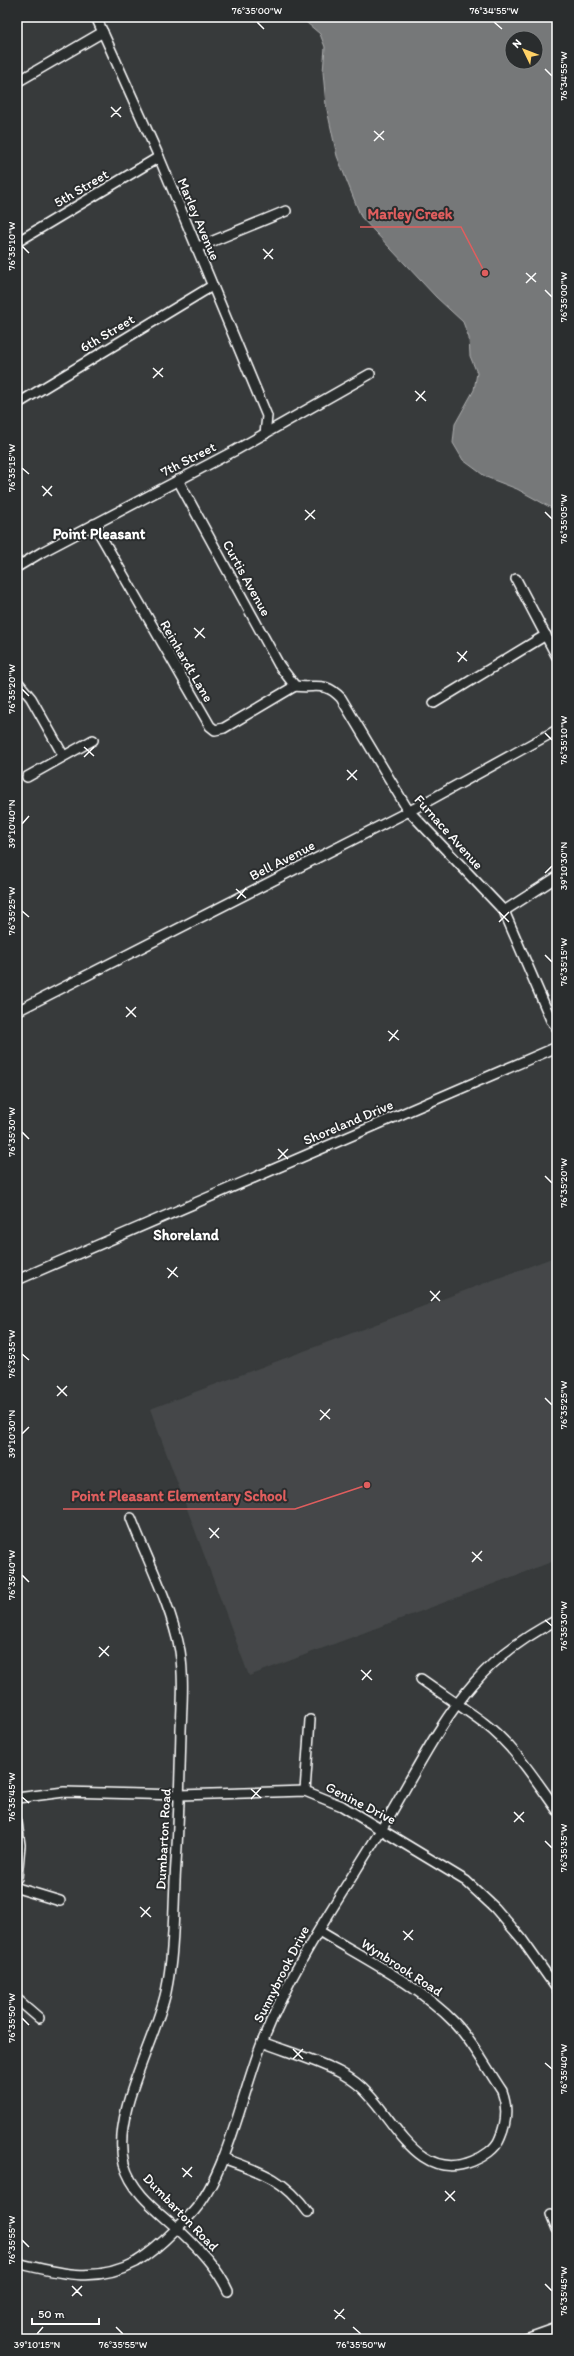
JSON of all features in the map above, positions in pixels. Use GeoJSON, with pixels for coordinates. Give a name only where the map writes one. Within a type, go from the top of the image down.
{"type":"FeatureCollection","features":[{"type":"Feature","properties":{"kind":"street","name":"Marley Avenue"},"geometry":{"type":"LineString","coordinates":[[96,17],[158,158],[267,416],[265,434]]}},
{"type":"Feature","properties":{"kind":"street"},"geometry":{"type":"LineString","coordinates":[[17,82],[102,32]]}},
{"type":"Feature","properties":{"kind":"street","name":"5th Street"},"geometry":{"type":"LineString","coordinates":[[17,242],[158,158]]}},
{"type":"Feature","properties":{"kind":"street"},"geometry":{"type":"LineString","coordinates":[[196,248],[286,211]]}},
{"type":"Feature","properties":{"kind":"street","name":"6th Street"},"geometry":{"type":"LineString","coordinates":[[17,404],[212,286]]}},
{"type":"Feature","properties":{"kind":"street","name":"7th Street"},"geometry":{"type":"LineString","coordinates":[[17,566],[265,434],[370,374]]}},
{"type":"Feature","properties":{"kind":"street","name":"Curtis Avenue"},"geometry":{"type":"LineString","coordinates":[[178,480],[279,665],[295,686]]}},
{"type":"Feature","properties":{"kind":"street","name":"Reinhardt Lane"},"geometry":{"type":"LineString","coordinates":[[94,524],[210,726],[215,730],[224,728],[295,686]]}},
{"type":"Feature","properties":{"kind":"street"},"geometry":{"type":"LineString","coordinates":[[516,579],[557,657]]}},
{"type":"Feature","properties":{"kind":"street"},"geometry":{"type":"LineString","coordinates":[[434,703],[546,635]]}},
{"type":"Feature","properties":{"kind":"street"},"geometry":{"type":"LineString","coordinates":[[17,681],[31,698],[63,755]]}},
{"type":"Feature","properties":{"kind":"street","name":"Furnace Avenue"},"geometry":{"type":"LineString","coordinates":[[295,686],[326,686],[341,698],[408,810],[504,911],[551,1020],[557,1028]]}},
{"type":"Feature","properties":{"kind":"street","name":"Bell Avenue"},"geometry":{"type":"LineString","coordinates":[[17,1011],[408,810],[557,730]]}},
{"type":"Feature","properties":{"kind":"street"},"geometry":{"type":"LineString","coordinates":[[27,777],[63,755],[93,740]]}},
{"type":"Feature","properties":{"kind":"street"},"geometry":{"type":"LineString","coordinates":[[504,911],[557,877]]}},
{"type":"Feature","properties":{"kind":"street","name":"Shoreland Drive"},"geometry":{"type":"LineString","coordinates":[[17,1280],[557,1047]]}},
{"type":"Feature","properties":{"kind":"street","name":"Dumbarton Road"},"geometry":{"type":"LineString","coordinates":[[131,1518],[174,1626],[180,1652],[183,1677],[180,1795],[171,1953],[166,1992],[122,2127],[122,2150],[124,2165],[131,2180],[142,2196],[203,2253],[223,2280],[228,2291]]}},
{"type":"Feature","properties":{"kind":"street","name":"Sunnybrook Drive"},"geometry":{"type":"LineString","coordinates":[[17,2266],[57,2274],[86,2275],[110,2273],[136,2262],[159,2246],[195,2210],[210,2186],[223,2158],[262,2042],[285,1992],[319,1931],[456,1704],[491,1666],[535,1632],[557,1620]]}},
{"type":"Feature","properties":{"kind":"street"},"geometry":{"type":"LineString","coordinates":[[421,1679],[484,1723],[518,1756],[557,1810]]}},
{"type":"Feature","properties":{"kind":"street"},"geometry":{"type":"LineString","coordinates":[[305,1791],[310,1720]]}},
{"type":"Feature","properties":{"kind":"street","name":"Genine Drive"},"geometry":{"type":"LineString","coordinates":[[17,1798],[64,1792],[180,1795],[305,1791],[342,1806],[382,1828],[466,1881],[489,1902],[521,1938],[557,1989]]}},
{"type":"Feature","properties":{"kind":"street"},"geometry":{"type":"LineString","coordinates":[[17,1822],[20,1845],[17,1878]]}},
{"type":"Feature","properties":{"kind":"street"},"geometry":{"type":"LineString","coordinates":[[17,1888],[60,1901]]}},
{"type":"Feature","properties":{"kind":"street","name":"Wynbrook Road"},"geometry":{"type":"LineString","coordinates":[[262,2042],[342,2074],[368,2094],[414,2150],[439,2164],[464,2165],[490,2151],[499,2141],[506,2117],[506,2102],[502,2091],[456,2024],[435,2004],[416,1990],[319,1931]]}},
{"type":"Feature","properties":{"kind":"street"},"geometry":{"type":"LineString","coordinates":[[17,1999],[39,2018]]}},
{"type":"Feature","properties":{"kind":"street"},"geometry":{"type":"LineString","coordinates":[[223,2158],[270,2176],[285,2186],[308,2212]]}},
{"type":"Feature","properties":{"kind":"street"},"geometry":{"type":"LineString","coordinates":[[551,2214],[557,2229]]}},
{"type":"Feature","properties":{"kind":"street"},"geometry":{"type":"LineString","coordinates":[[526,2339],[557,2328]]}},
{"type":"Feature","properties":{"kind":"shaded area"},"geometry":{"type":"Polygon","coordinates":[[[300,17],[557,17],[557,511],[517,489],[486,477],[463,460],[453,443],[455,424],[474,390],[477,373],[470,356],[469,338],[463,322],[436,297],[361,217],[337,156],[326,105],[323,72],[325,47],[320,34],[300,17]]]}},
{"type":"Feature","properties":{"kind":"shaded area"},"geometry":{"type":"Polygon","coordinates":[[[557,1256],[557,1560],[249,1676],[150,1409],[557,1256]]]}},
{"type":"Feature","properties":{"kind":"place","name":"Marley Creek"},"geometry":{"type":"Point","coordinates":[485,273]}},
{"type":"Feature","properties":{"kind":"place","name":"Point Pleasant Elementary School"},"geometry":{"type":"Point","coordinates":[367,1485]}},
{"type":"Feature","properties":{"kind":"district","name":"Point Pleasant"},"geometry":{"type":"Point","coordinates":[99,534]}},
{"type":"Feature","properties":{"kind":"district","name":"Shoreland"},"geometry":{"type":"Point","coordinates":[186,1235]}}]}
